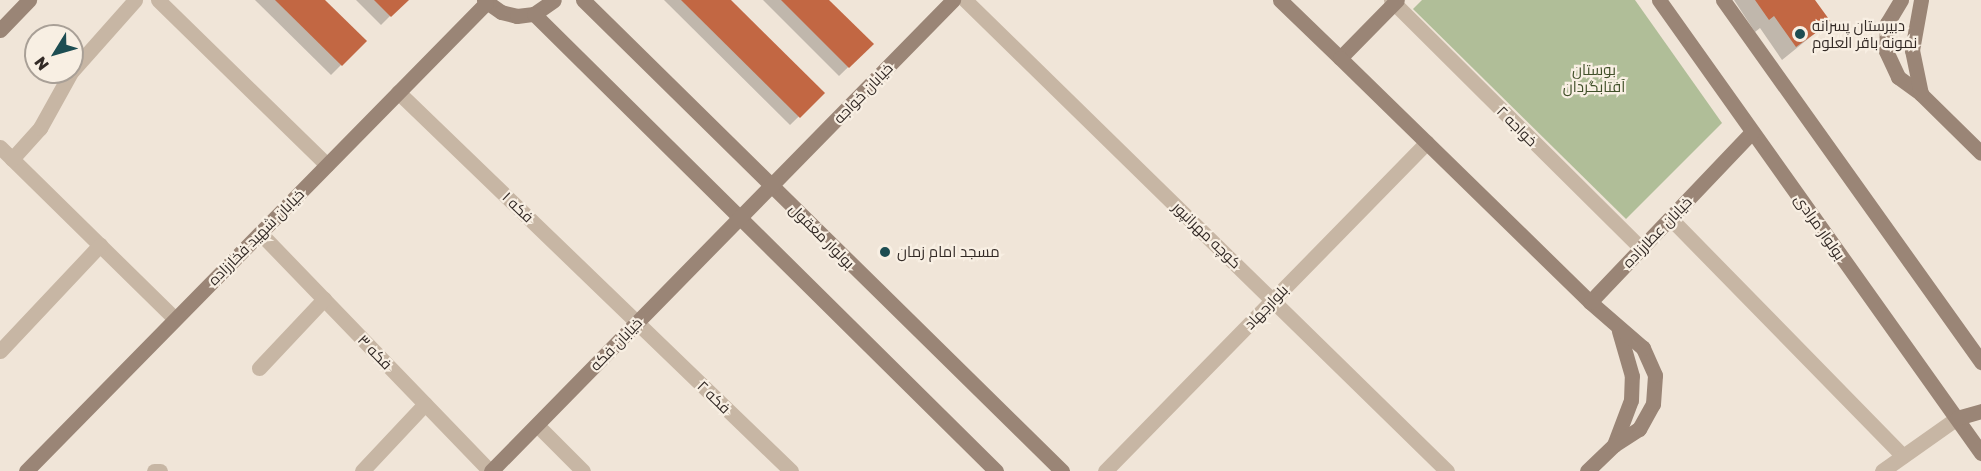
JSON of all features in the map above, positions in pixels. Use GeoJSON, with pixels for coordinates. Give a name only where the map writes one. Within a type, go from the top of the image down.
{"type":"FeatureCollection","features":[{"type":"Feature","properties":{"kind":"street"},"geometry":{"type":"LineString","coordinates":[[0,30],[29,0]]}},
{"type":"Feature","properties":{"kind":"street"},"geometry":{"type":"LineString","coordinates":[[84,57],[135,0]]}},
{"type":"Feature","properties":{"kind":"street"},"geometry":{"type":"LineString","coordinates":[[159,0],[327,165]]}},
{"type":"Feature","properties":{"kind":"street"},"geometry":{"type":"LineString","coordinates":[[485,1],[509,14],[534,14],[554,0]]}},
{"type":"Feature","properties":{"kind":"street","name":"بولوار معقول"},"geometry":{"type":"LineString","coordinates":[[583,0],[1062,471]]}},
{"type":"Feature","properties":{"kind":"street","name":"خیابان خواجه"},"geometry":{"type":"LineString","coordinates":[[741,217],[954,0]]}},
{"type":"Feature","properties":{"kind":"street","name":"کوچه مهرانپور"},"geometry":{"type":"LineString","coordinates":[[966,0],[1448,471]]}},
{"type":"Feature","properties":{"kind":"street"},"geometry":{"type":"LineString","coordinates":[[1280,0],[1620,331],[1643,348],[1655,375],[1653,404],[1639,429],[1614,445],[1587,471]]}},
{"type":"Feature","properties":{"kind":"street","name":"بولوار مرادی"},"geometry":{"type":"LineString","coordinates":[[1659,0],[1981,453]]}},
{"type":"Feature","properties":{"kind":"street"},"geometry":{"type":"LineString","coordinates":[[1723,0],[1981,363]]}},
{"type":"Feature","properties":{"kind":"street"},"geometry":{"type":"LineString","coordinates":[[1901,0],[1887,22],[1886,51],[1898,77],[1921,94],[1981,153]]}},
{"type":"Feature","properties":{"kind":"street"},"geometry":{"type":"LineString","coordinates":[[1921,0],[1912,50],[1921,94]]}},
{"type":"Feature","properties":{"kind":"street","name":"خیابان شهید فخارزاده"},"geometry":{"type":"LineString","coordinates":[[26,471],[485,1]]}},
{"type":"Feature","properties":{"kind":"street"},"geometry":{"type":"LineString","coordinates":[[1340,58],[1394,1]]}},
{"type":"Feature","properties":{"kind":"street","name":"خواجه ۲"},"geometry":{"type":"LineString","coordinates":[[1394,1],[1641,248]]}},
{"type":"Feature","properties":{"kind":"street"},"geometry":{"type":"LineString","coordinates":[[534,14],[996,471]]}},
{"type":"Feature","properties":{"kind":"street"},"geometry":{"type":"LineString","coordinates":[[12,159],[40,128],[64,84]]}},
{"type":"Feature","properties":{"kind":"street","name":"فکه ۱"},"geometry":{"type":"LineString","coordinates":[[398,92],[637,323]]}},
{"type":"Feature","properties":{"kind":"street","name":"خیابان عطارزاده"},"geometry":{"type":"LineString","coordinates":[[1590,302],[1752,132]]}},
{"type":"Feature","properties":{"kind":"street","name":"بلوارجهاد"},"geometry":{"type":"LineString","coordinates":[[1105,471],[1427,142]]}},
{"type":"Feature","properties":{"kind":"street"},"geometry":{"type":"LineString","coordinates":[[0,147],[176,319]]}},
{"type":"Feature","properties":{"kind":"street","name":"خیابان فکه"},"geometry":{"type":"LineString","coordinates":[[491,471],[741,217]]}},
{"type":"Feature","properties":{"kind":"street"},"geometry":{"type":"LineString","coordinates":[[1670,218],[1904,456]]}},
{"type":"Feature","properties":{"kind":"street","name":"فکه ۳"},"geometry":{"type":"LineString","coordinates":[[260,232],[491,471]]}},
{"type":"Feature","properties":{"kind":"street"},"geometry":{"type":"LineString","coordinates":[[0,351],[100,245]]}},
{"type":"Feature","properties":{"kind":"street"},"geometry":{"type":"LineString","coordinates":[[259,368],[324,299]]}},
{"type":"Feature","properties":{"kind":"street","name":"فکه ۲"},"geometry":{"type":"LineString","coordinates":[[637,323],[791,471]]}},
{"type":"Feature","properties":{"kind":"street"},"geometry":{"type":"LineString","coordinates":[[1614,445],[1630,400],[1630,365],[1620,331]]}},
{"type":"Feature","properties":{"kind":"street"},"geometry":{"type":"LineString","coordinates":[[362,471],[425,404]]}},
{"type":"Feature","properties":{"kind":"street"},"geometry":{"type":"LineString","coordinates":[[1882,471],[1956,418],[1981,411]]}},
{"type":"Feature","properties":{"kind":"street"},"geometry":{"type":"LineString","coordinates":[[537,425],[583,471]]}},
{"type":"Feature","properties":{"kind":"street"},"geometry":{"type":"LineString","coordinates":[[154,471],[160,471]]}},
{"type":"Feature","properties":{"kind":"green space","name":"بوستان آفتابگردان"},"geometry":{"type":"Polygon","coordinates":[[[1422,0],[1635,0],[1722,123],[1626,219],[1413,9],[1422,0]]]}},
{"type":"Feature","properties":{"kind":"building"},"geometry":{"type":"Polygon","coordinates":[[[275,0],[325,0],[367,41],[342,66],[275,0]]]}},
{"type":"Feature","properties":{"kind":"building"},"geometry":{"type":"Polygon","coordinates":[[[374,0],[409,0],[391,17],[374,0]]]}},
{"type":"Feature","properties":{"kind":"building"},"geometry":{"type":"Polygon","coordinates":[[[681,0],[731,0],[825,93],[800,118],[681,0]]]}},
{"type":"Feature","properties":{"kind":"building"},"geometry":{"type":"Polygon","coordinates":[[[781,0],[829,0],[874,44],[849,68],[781,0]]]}},
{"type":"Feature","properties":{"kind":"building"},"geometry":{"type":"Polygon","coordinates":[[[1755,0],[1815,0],[1831,22],[1796,47],[1774,16],[1769,20],[1755,0]]]}},
{"type":"Feature","properties":{"kind":"place","name":"دبیرستان پسرانه نمونه باقر العلوم"},"geometry":{"type":"Point","coordinates":[1800,34]}},
{"type":"Feature","properties":{"kind":"place","name":"مسجد امام زمان"},"geometry":{"type":"Point","coordinates":[885,252]}}]}
